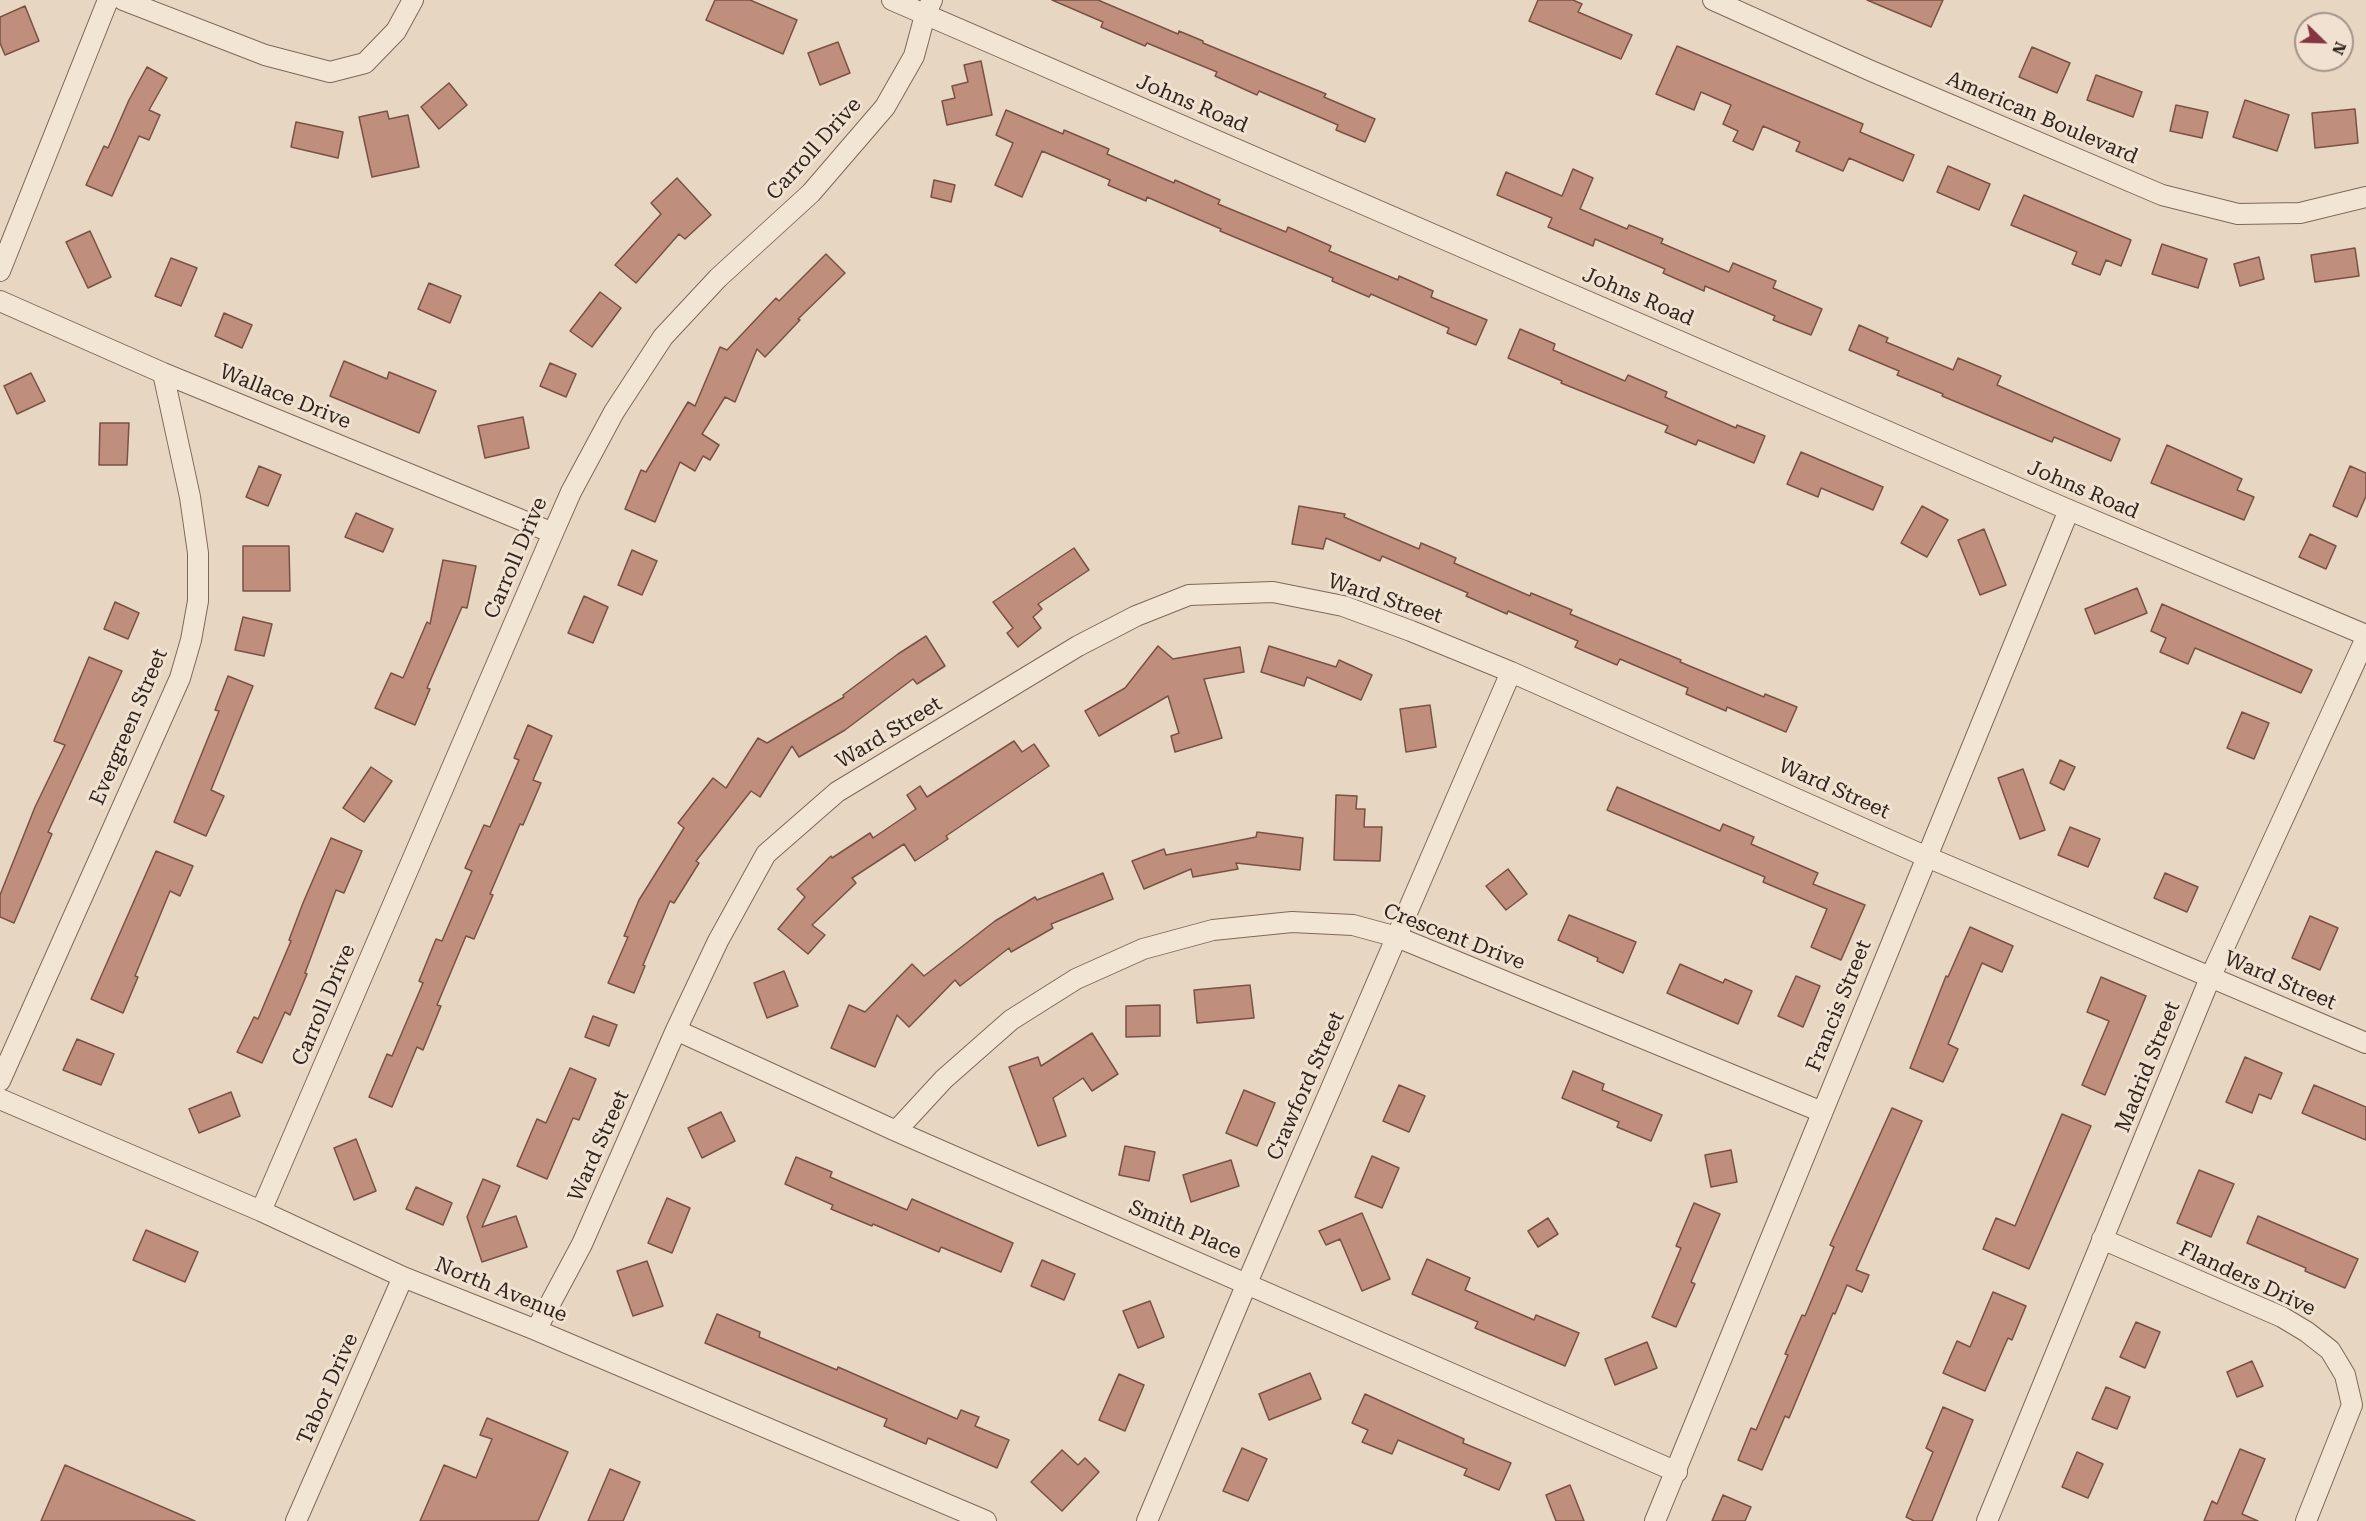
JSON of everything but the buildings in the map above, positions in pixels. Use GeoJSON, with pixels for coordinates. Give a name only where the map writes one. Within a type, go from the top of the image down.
{"type":"FeatureCollection","features":[{"type":"Feature","properties":{"kind":"street"},"geometry":{"type":"LineString","coordinates":[[0,271],[108,0]]}},
{"type":"Feature","properties":{"kind":"street"},"geometry":{"type":"LineString","coordinates":[[123,0],[265,55],[330,72],[365,63],[396,31],[413,0]]}},
{"type":"Feature","properties":{"kind":"street","name":"Johns Road"},"geometry":{"type":"LineString","coordinates":[[892,0],[928,7],[2069,510],[2366,636]]}},
{"type":"Feature","properties":{"kind":"street","name":"American Boulevard"},"geometry":{"type":"LineString","coordinates":[[1713,0],[1869,70],[2162,195],[2238,214],[2300,213],[2366,197]]}},
{"type":"Feature","properties":{"kind":"street","name":"Carroll Drive"},"geometry":{"type":"LineString","coordinates":[[261,1212],[571,492],[614,412],[663,337],[718,278],[811,193],[885,107],[914,56],[928,7]]}},
{"type":"Feature","properties":{"kind":"street","name":"Wallace Drive"},"geometry":{"type":"LineString","coordinates":[[0,301],[163,373],[553,533]]}},
{"type":"Feature","properties":{"kind":"street","name":"Evergreen Street"},"geometry":{"type":"LineString","coordinates":[[0,1081],[180,678],[191,640],[198,601],[198,553],[190,497],[163,373]]}},
{"type":"Feature","properties":{"kind":"street","name":"Francis Street"},"geometry":{"type":"LineString","coordinates":[[1655,1521],[2069,510]]}},
{"type":"Feature","properties":{"kind":"street","name":"Ward Street"},"geometry":{"type":"LineString","coordinates":[[536,1330],[582,1244],[676,1030],[723,932],[766,854],[837,792],[1078,646],[1136,616],[1188,595],[1273,592],[1343,606],[1411,631],[1511,672],[1927,857],[2366,1043]]}},
{"type":"Feature","properties":{"kind":"street","name":"Madrid Street"},"geometry":{"type":"LineString","coordinates":[[1987,1521],[2210,978],[2366,636]]}},
{"type":"Feature","properties":{"kind":"street","name":"Crawford Street"},"geometry":{"type":"LineString","coordinates":[[1147,1521],[1247,1283],[1511,672]]}},
{"type":"Feature","properties":{"kind":"street","name":"Crescent Drive"},"geometry":{"type":"LineString","coordinates":[[896,1131],[944,1079],[1011,1020],[1076,979],[1143,949],[1213,930],[1292,922],[1353,925],[1397,937],[1822,1112]]}},
{"type":"Feature","properties":{"kind":"street","name":"Smith Place"},"geometry":{"type":"LineString","coordinates":[[676,1030],[896,1131],[1677,1472]]}},
{"type":"Feature","properties":{"kind":"street","name":"North Avenue"},"geometry":{"type":"LineString","coordinates":[[0,1099],[261,1212],[403,1277],[536,1330],[986,1521]]}},
{"type":"Feature","properties":{"kind":"street","name":"Flanders Drive"},"geometry":{"type":"LineString","coordinates":[[2102,1239],[2282,1317],[2307,1332],[2330,1350],[2345,1375],[2352,1405],[2306,1521]]}},
{"type":"Feature","properties":{"kind":"street","name":"Tabor Drive"},"geometry":{"type":"LineString","coordinates":[[296,1521],[403,1277]]}}]}
